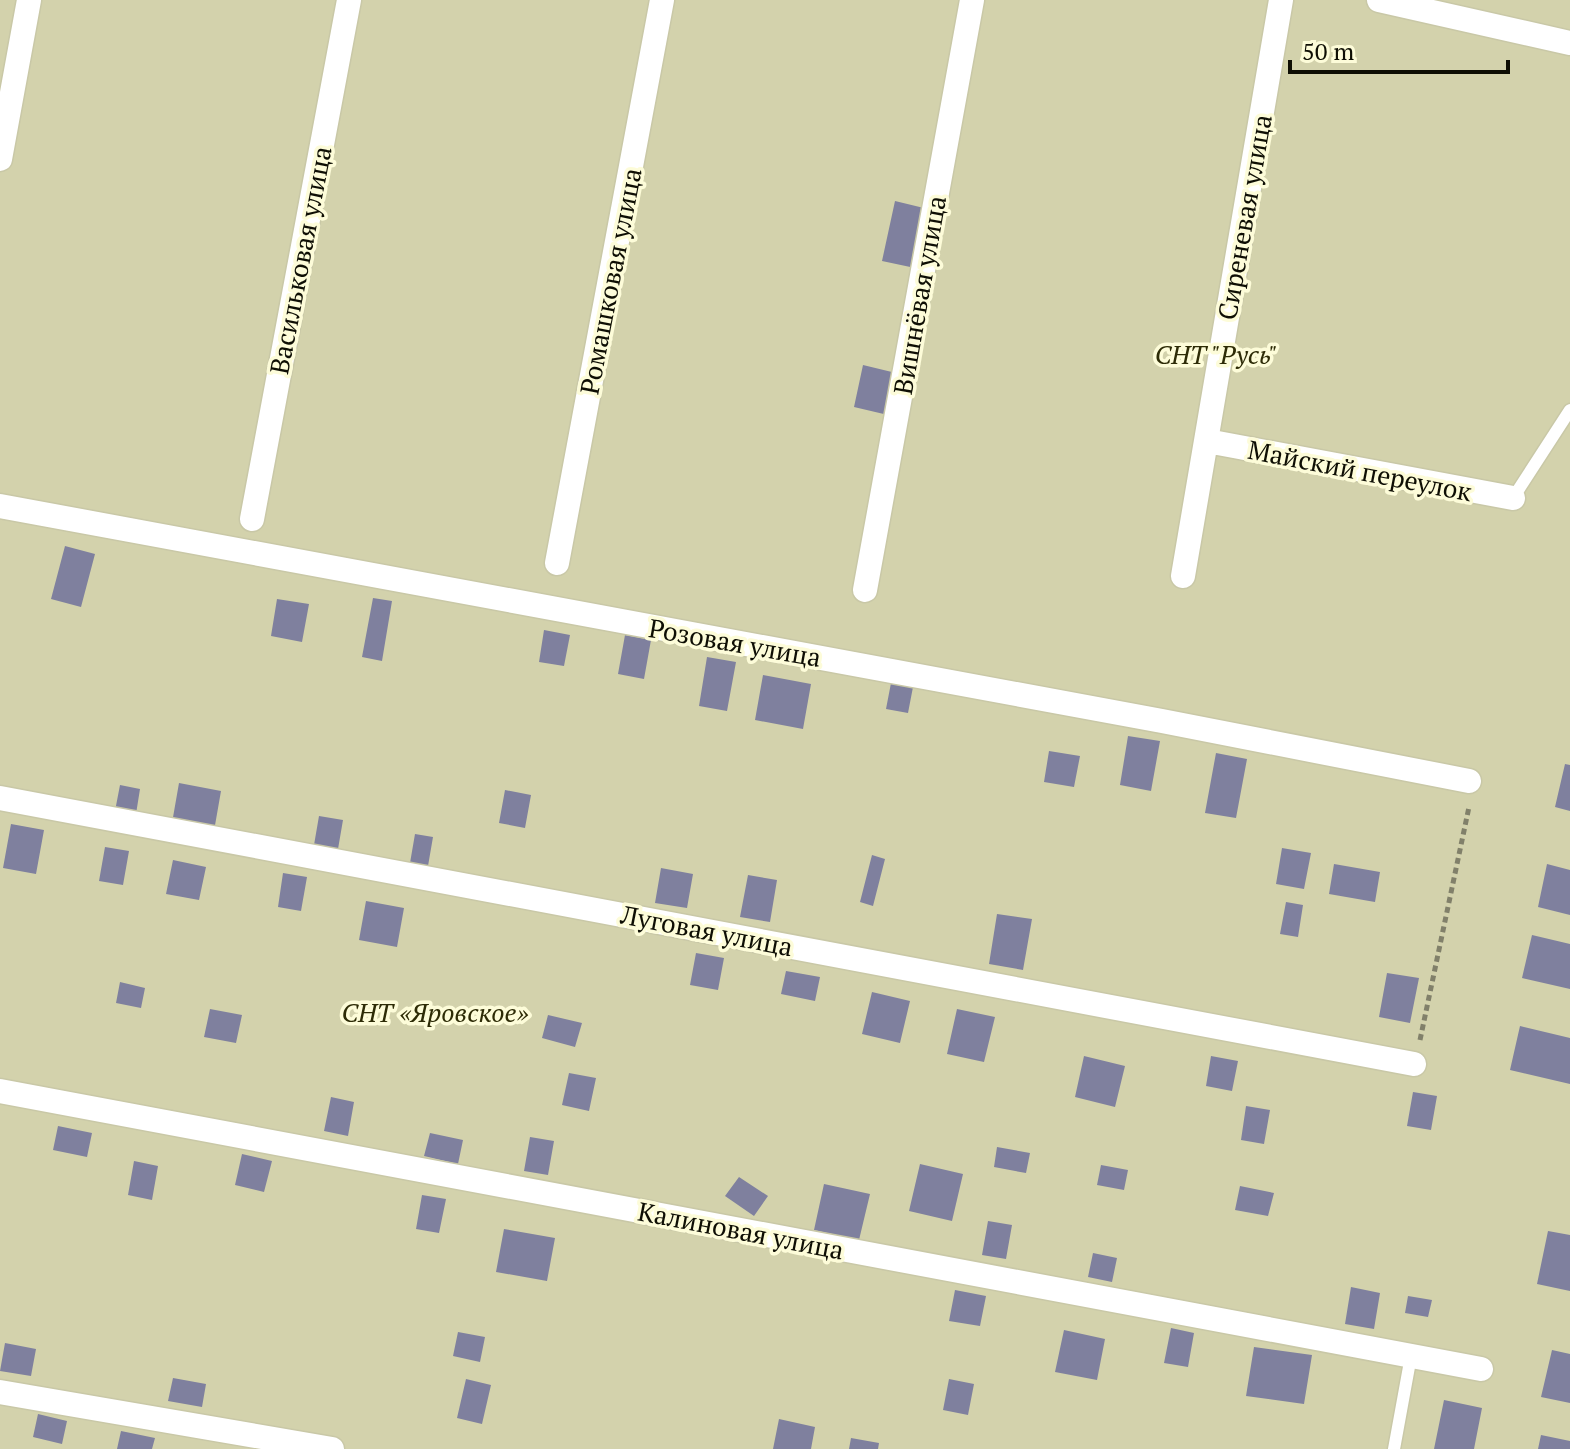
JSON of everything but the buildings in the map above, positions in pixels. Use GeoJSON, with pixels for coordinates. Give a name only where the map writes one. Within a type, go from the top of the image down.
{"type":"FeatureCollection","features":[{"type":"Feature","properties":{"kind":"street"},"geometry":{"type":"LineString","coordinates":[[0,159],[29,0]]}},
{"type":"Feature","properties":{"kind":"street","name":"Васильковая улица"},"geometry":{"type":"LineString","coordinates":[[252,519],[349,0]]}},
{"type":"Feature","properties":{"kind":"street","name":"Ромашковая улица"},"geometry":{"type":"LineString","coordinates":[[557,563],[662,0]]}},
{"type":"Feature","properties":{"kind":"street","name":"Вишнёвая улица"},"geometry":{"type":"LineString","coordinates":[[865,590],[972,0]]}},
{"type":"Feature","properties":{"kind":"street","name":"Сиреневая улица"},"geometry":{"type":"LineString","coordinates":[[1183,576],[1281,0]]}},
{"type":"Feature","properties":{"kind":"street"},"geometry":{"type":"LineString","coordinates":[[1379,0],[1570,43]]}},
{"type":"Feature","properties":{"kind":"street","name":"Майский переулок"},"geometry":{"type":"LineString","coordinates":[[1207,441],[1513,498]]}},
{"type":"Feature","properties":{"kind":"street","name":"Розовая улица"},"geometry":{"type":"LineString","coordinates":[[0,506],[1162,721],[1469,781]]}},
{"type":"Feature","properties":{"kind":"street","name":"Луговая улица"},"geometry":{"type":"LineString","coordinates":[[0,798],[1414,1064]]}},
{"type":"Feature","properties":{"kind":"street","name":"Калиновая улица"},"geometry":{"type":"LineString","coordinates":[[0,1091],[1481,1369]]}},
{"type":"Feature","properties":{"kind":"street"},"geometry":{"type":"LineString","coordinates":[[0,1392],[332,1449]]}},
{"type":"Feature","properties":{"kind":"lane"},"geometry":{"type":"LineString","coordinates":[[1513,498],[1570,410]]}},
{"type":"Feature","properties":{"kind":"lane"},"geometry":{"type":"LineString","coordinates":[[1394,1449],[1411,1356]]}},
{"type":"Feature","properties":{"kind":"path"},"geometry":{"type":"LineString","coordinates":[[1414,1064],[1467,817],[1469,781]]}},
{"type":"Feature","properties":{"kind":"green space"},"geometry":{"type":"Polygon","coordinates":[[[0,0],[1570,0],[1570,1449],[0,1449],[0,0]]]}},
{"type":"Feature","properties":{"kind":"park label","name":"СНТ \"Русь\""},"geometry":{"type":"Point","coordinates":[1216,354]}},
{"type":"Feature","properties":{"kind":"park label","name":"СНТ «Яровское»"},"geometry":{"type":"Point","coordinates":[435,1012]}}]}
